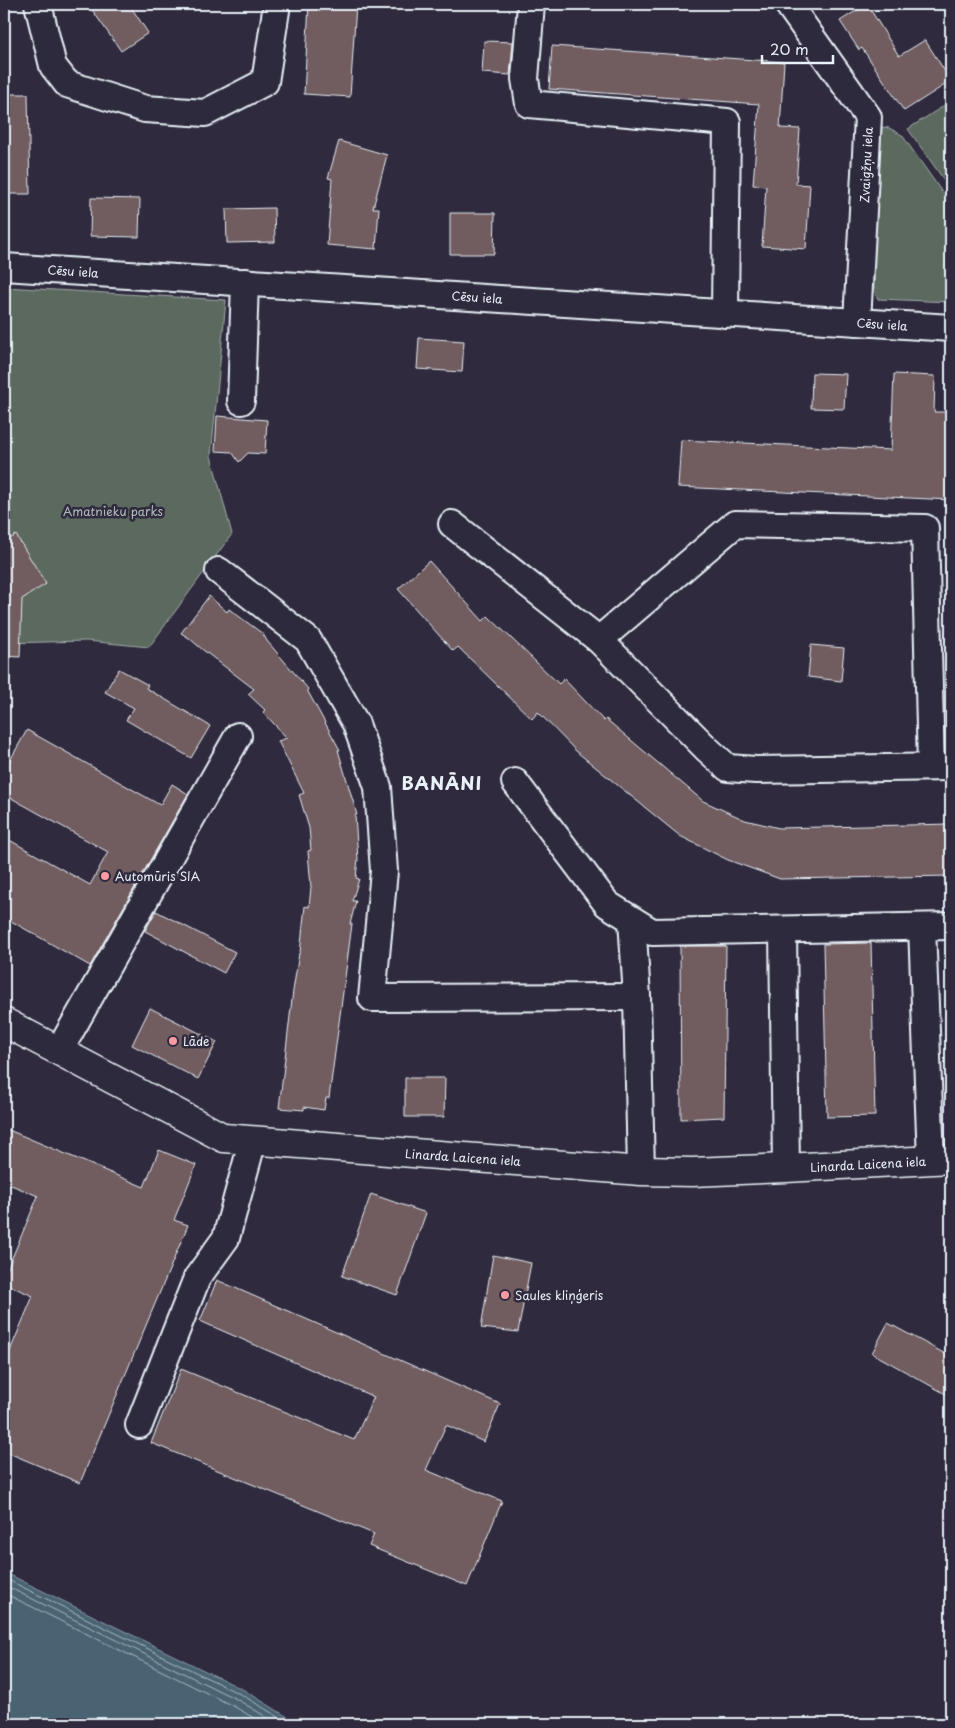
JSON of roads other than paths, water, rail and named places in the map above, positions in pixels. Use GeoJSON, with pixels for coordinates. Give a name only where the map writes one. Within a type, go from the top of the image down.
{"type":"FeatureCollection","features":[{"type":"Feature","properties":{"kind":"main road","name":"Linarda Laicena iela"},"geometry":{"type":"LineString","coordinates":[[4,1022],[224,1138],[641,1171],[692,1172],[941,1159]]}},
{"type":"Feature","properties":{"kind":"street"},"geometry":{"type":"LineString","coordinates":[[38,4],[53,66],[68,84],[145,109],[205,113],[265,82],[277,4]]}},
{"type":"Feature","properties":{"kind":"street"},"geometry":{"type":"LineString","coordinates":[[531,4],[525,79],[528,104],[727,122],[725,314]]}},
{"type":"Feature","properties":{"kind":"street","name":"Zvaigžņu iela"},"geometry":{"type":"LineString","coordinates":[[788,4],[868,117],[857,322]]}},
{"type":"Feature","properties":{"kind":"street","name":"Cēsu iela"},"geometry":{"type":"LineString","coordinates":[[4,267],[951,328]]}},
{"type":"Feature","properties":{"kind":"street"},"geometry":{"type":"LineString","coordinates":[[241,401],[245,282]]}},
{"type":"Feature","properties":{"kind":"street"},"geometry":{"type":"LineString","coordinates":[[452,524],[599,640],[728,768],[756,770],[941,767],[925,528],[735,524],[599,640]]}},
{"type":"Feature","properties":{"kind":"street"},"geometry":{"type":"LineString","coordinates":[[219,571],[308,640],[356,724],[378,787],[384,871],[372,998],[609,1003],[636,997]]}},
{"type":"Feature","properties":{"kind":"street"},"geometry":{"type":"LineString","coordinates":[[59,1051],[238,736]]}},
{"type":"Feature","properties":{"kind":"street"},"geometry":{"type":"LineString","coordinates":[[515,782],[607,904],[652,932],[951,926]]}},
{"type":"Feature","properties":{"kind":"street"},"geometry":{"type":"LineString","coordinates":[[632,920],[641,1171]]}},
{"type":"Feature","properties":{"kind":"street"},"geometry":{"type":"LineString","coordinates":[[922,928],[941,1159]]}},
{"type":"Feature","properties":{"kind":"street"},"geometry":{"type":"LineString","coordinates":[[783,930],[786,1168]]}},
{"type":"Feature","properties":{"kind":"street"},"geometry":{"type":"LineString","coordinates":[[139,1426],[196,1278],[226,1238],[253,1140]]}},
{"type":"Feature","properties":{"kind":"water"},"geometry":{"type":"Polygon","coordinates":[[[4,1572],[244,1690],[299,1724],[4,1724],[4,1572]]]}},
{"type":"Feature","properties":{"kind":"place","name":"Automūris SIA"},"geometry":{"type":"Point","coordinates":[105,876]}},
{"type":"Feature","properties":{"kind":"place","name":"Lāde"},"geometry":{"type":"Point","coordinates":[173,1041]}},
{"type":"Feature","properties":{"kind":"place","name":"Saules kliņģeris"},"geometry":{"type":"Point","coordinates":[505,1295]}},
{"type":"Feature","properties":{"kind":"district","name":"BANĀNI"},"geometry":{"type":"Point","coordinates":[442,782]}},
{"type":"Feature","properties":{"kind":"park label","name":"Amatnieku parks"},"geometry":{"type":"Point","coordinates":[113,511]}}]}
